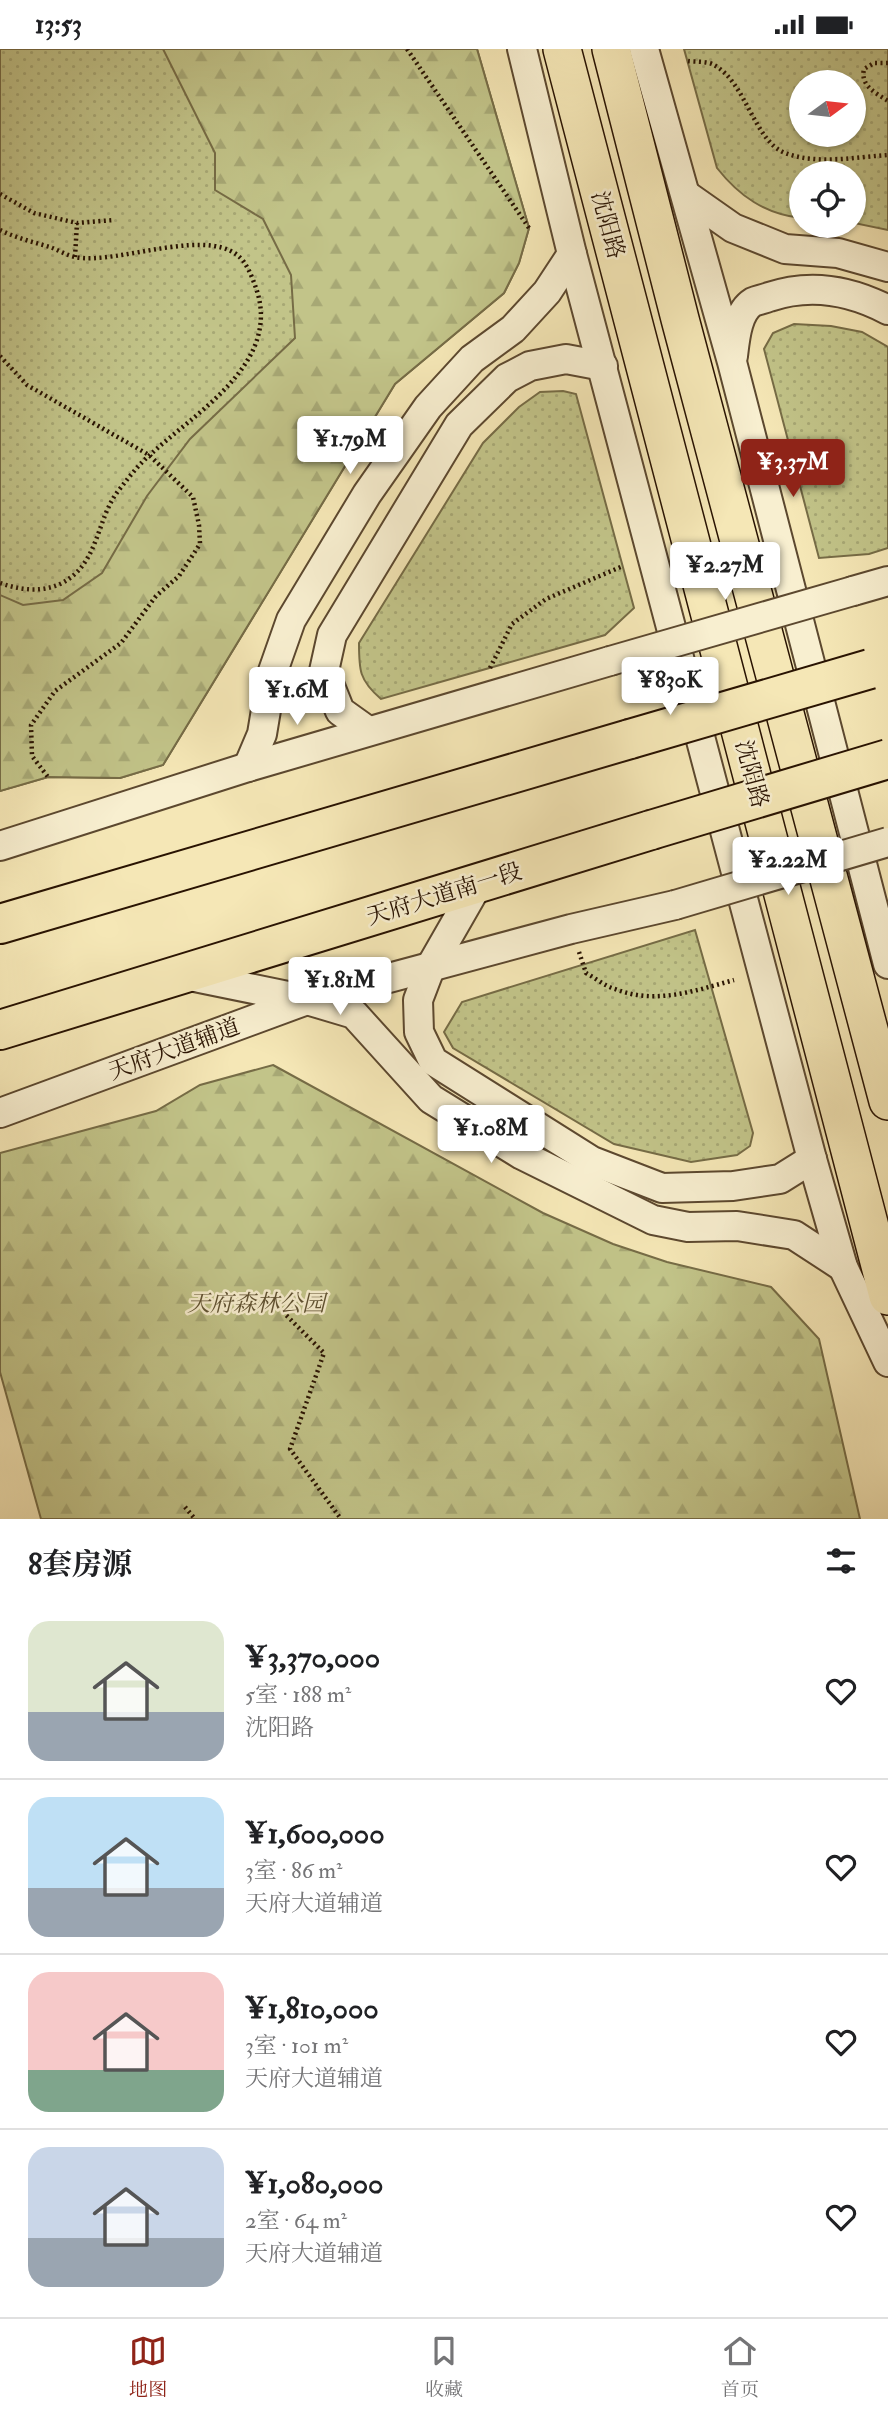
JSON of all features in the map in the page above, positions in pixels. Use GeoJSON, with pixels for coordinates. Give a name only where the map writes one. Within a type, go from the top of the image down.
{"type":"FeatureCollection","features":[{"type":"Feature","properties":{"kind":"highway"},"geometry":{"type":"LineString","coordinates":[[0,924],[879,667]]}},
{"type":"Feature","properties":{"kind":"highway","name":"天府大道南一段"},"geometry":{"type":"LineString","coordinates":[[0,1030],[888,759]]}},
{"type":"Feature","properties":{"kind":"main road","name":"沈阳路"},"geometry":{"type":"LineString","coordinates":[[562,49],[888,1296]]}},
{"type":"Feature","properties":{"kind":"main road","name":"沈阳路"},"geometry":{"type":"LineString","coordinates":[[611,49],[888,1101]]}},
{"type":"Feature","properties":{"kind":"street"},"geometry":{"type":"LineString","coordinates":[[522,49],[572,254],[812,1159],[843,1267],[888,1362]]}},
{"type":"Feature","properties":{"kind":"street"},"geometry":{"type":"LineString","coordinates":[[644,49],[732,362],[888,964]]}},
{"type":"Feature","properties":{"kind":"street"},"geometry":{"type":"LineString","coordinates":[[687,195],[733,228],[785,249],[838,253],[888,267]]}},
{"type":"Feature","properties":{"kind":"street"},"geometry":{"type":"LineString","coordinates":[[248,767],[262,734],[272,674],[291,620],[367,494],[428,407],[472,359],[513,329],[547,292],[572,254]]}},
{"type":"Feature","properties":{"kind":"street"},"geometry":{"type":"LineString","coordinates":[[732,362],[736,328],[752,303],[790,290],[826,289],[867,299],[888,310]]}},
{"type":"Feature","properties":{"kind":"street"},"geometry":{"type":"LineString","coordinates":[[368,731],[340,711],[324,671],[332,635],[459,425],[507,378],[530,366],[566,359],[603,366]]}},
{"type":"Feature","properties":{"kind":"street"},"geometry":{"type":"LineString","coordinates":[[0,846],[368,731],[888,581]]}},
{"type":"Feature","properties":{"kind":"street","name":"天府大道辅道"},"geometry":{"type":"LineString","coordinates":[[0,1113],[307,1000],[571,929],[675,905],[888,842]]}},
{"type":"Feature","properties":{"kind":"street"},"geometry":{"type":"LineString","coordinates":[[478,884],[431,966],[418,1000],[419,1032],[433,1061],[592,1161],[662,1188],[733,1186],[780,1179],[812,1159]]}},
{"type":"Feature","properties":{"kind":"street"},"geometry":{"type":"LineString","coordinates":[[182,974],[307,1000],[354,1014],[431,1099],[522,1155],[653,1220],[688,1227],[737,1226],[794,1235],[843,1267]]}},
{"type":"Feature","properties":{"kind":"path"},"geometry":{"type":"LineString","coordinates":[[407,49],[529,228]]}},
{"type":"Feature","properties":{"kind":"path"},"geometry":{"type":"LineString","coordinates":[[688,61],[713,64],[734,81],[766,136],[782,152],[808,159],[888,155]]}},
{"type":"Feature","properties":{"kind":"path"},"geometry":{"type":"LineString","coordinates":[[888,63],[874,63],[864,69],[862,76],[866,85],[888,101]]}},
{"type":"Feature","properties":{"kind":"path"},"geometry":{"type":"LineString","coordinates":[[0,194],[34,213],[77,223],[114,220]]}},
{"type":"Feature","properties":{"kind":"path"},"geometry":{"type":"LineString","coordinates":[[75,257],[77,223]]}},
{"type":"Feature","properties":{"kind":"path"},"geometry":{"type":"LineString","coordinates":[[0,230],[75,257],[111,257],[198,244],[228,250],[243,261],[253,280],[262,309],[256,341],[244,368],[222,392],[149,455],[116,493],[92,551],[78,571],[61,583],[38,590],[14,588],[0,583]]}},
{"type":"Feature","properties":{"kind":"path"},"geometry":{"type":"LineString","coordinates":[[0,356],[27,385],[149,455],[192,497],[199,525],[200,544],[179,576],[156,596],[121,643],[55,691],[32,725],[32,756],[48,778]]}},
{"type":"Feature","properties":{"kind":"path"},"geometry":{"type":"LineString","coordinates":[[490,668],[512,624],[546,599],[623,566]]}},
{"type":"Feature","properties":{"kind":"path"},"geometry":{"type":"LineString","coordinates":[[586,973],[614,989],[649,998],[689,993],[734,981]]}},
{"type":"Feature","properties":{"kind":"path"},"geometry":{"type":"LineString","coordinates":[[267,1296],[324,1353],[290,1449],[341,1519]]}},
{"type":"Feature","properties":{"kind":"path"},"geometry":{"type":"LineString","coordinates":[[185,1507],[195,1519]]}},
{"type":"Feature","properties":{"kind":"green space"},"geometry":{"type":"Polygon","coordinates":[[[0,49],[477,49],[529,228],[519,263],[504,293],[395,384],[163,765],[120,778],[48,777],[0,791],[0,49]]]}},
{"type":"Feature","properties":{"kind":"green space"},"geometry":{"type":"Polygon","coordinates":[[[163,49],[477,49],[529,228],[519,263],[504,293],[395,384],[163,765],[120,778],[48,777],[0,791],[0,595],[23,605],[63,600],[102,573],[147,496],[190,439],[295,338],[291,275],[263,219],[215,190],[215,153],[163,49]]]}},
{"type":"Feature","properties":{"kind":"green space"},"geometry":{"type":"Polygon","coordinates":[[[684,49],[888,49],[888,230],[866,225],[866,161],[789,161],[789,216],[764,208],[734,187],[717,168],[684,49]]]}},
{"type":"Feature","properties":{"kind":"green space"},"geometry":{"type":"Polygon","coordinates":[[[794,324],[831,326],[862,332],[888,347],[888,548],[869,554],[819,558],[764,349],[773,333],[794,324]]]}},
{"type":"Feature","properties":{"kind":"green space"},"geometry":{"type":"Polygon","coordinates":[[[563,391],[576,394],[634,608],[605,635],[381,699],[364,680],[359,660],[359,643],[483,443],[519,407],[540,392],[563,391]]]}},
{"type":"Feature","properties":{"kind":"green space"},"geometry":{"type":"Polygon","coordinates":[[[695,930],[753,1133],[750,1146],[737,1155],[691,1162],[614,1144],[453,1048],[444,1032],[462,1002],[695,930]]]}},
{"type":"Feature","properties":{"kind":"green space","name":"天府森林公园"},"geometry":{"type":"Polygon","coordinates":[[[273,1065],[543,1213],[613,1244],[667,1262],[771,1287],[819,1339],[860,1519],[41,1519],[0,1372],[0,1153],[156,1111],[200,1085],[273,1065]]]}}]}
